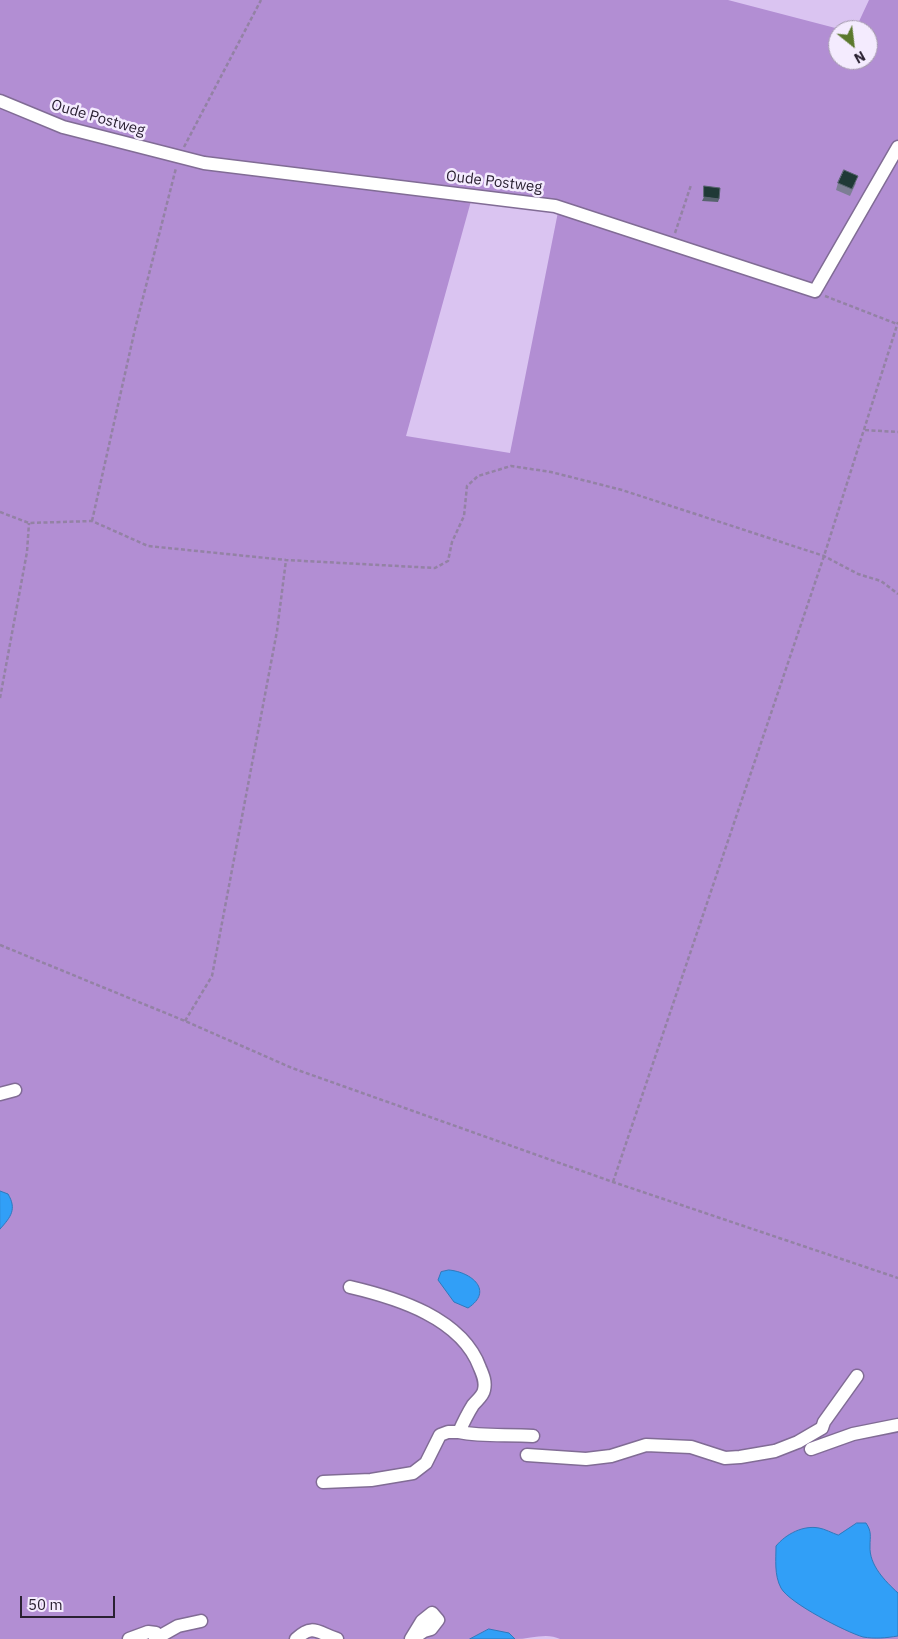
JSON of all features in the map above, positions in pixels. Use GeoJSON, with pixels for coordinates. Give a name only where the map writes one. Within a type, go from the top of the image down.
{"type":"FeatureCollection","features":[{"type":"Feature","properties":{"kind":"street","name":"Oude Postweg"},"geometry":{"type":"LineString","coordinates":[[0,101],[63,127],[204,163],[555,206],[815,291]]}},
{"type":"Feature","properties":{"kind":"street"},"geometry":{"type":"LineString","coordinates":[[815,291],[898,147]]}},
{"type":"Feature","properties":{"kind":"street"},"geometry":{"type":"LineString","coordinates":[[0,1094],[15,1090]]}},
{"type":"Feature","properties":{"kind":"street"},"geometry":{"type":"LineString","coordinates":[[350,1287],[403,1302],[424,1312],[456,1332],[471,1346],[484,1378],[484,1391],[473,1405],[459,1432]]}},
{"type":"Feature","properties":{"kind":"street"},"geometry":{"type":"LineString","coordinates":[[527,1455],[586,1459],[611,1456],[646,1445],[691,1447],[725,1458],[775,1451],[798,1442],[822,1428],[824,1422],[857,1376]]}},
{"type":"Feature","properties":{"kind":"street"},"geometry":{"type":"LineString","coordinates":[[811,1449],[853,1434],[898,1425]]}},
{"type":"Feature","properties":{"kind":"street"},"geometry":{"type":"LineString","coordinates":[[323,1482],[371,1480],[413,1473],[426,1464],[440,1435],[448,1432],[459,1432],[477,1436],[502,1434],[533,1436]]}},
{"type":"Feature","properties":{"kind":"street"},"geometry":{"type":"LineString","coordinates":[[129,1639],[148,1632],[156,1636],[178,1626],[201,1621]]}},
{"type":"Feature","properties":{"kind":"street"},"geometry":{"type":"LineString","coordinates":[[296,1639],[308,1630],[318,1630],[337,1639]]}},
{"type":"Feature","properties":{"kind":"path"},"geometry":{"type":"LineString","coordinates":[[92,522],[135,329],[179,157],[260,0]]}},
{"type":"Feature","properties":{"kind":"path"},"geometry":{"type":"LineString","coordinates":[[671,244],[691,185]]}},
{"type":"Feature","properties":{"kind":"path"},"geometry":{"type":"LineString","coordinates":[[614,1182],[824,556],[898,323],[815,291]]}},
{"type":"Feature","properties":{"kind":"path"},"geometry":{"type":"LineString","coordinates":[[865,430],[898,432]]}},
{"type":"Feature","properties":{"kind":"path"},"geometry":{"type":"LineString","coordinates":[[0,512],[29,523],[92,522],[148,546],[286,560],[435,568],[448,561],[452,542],[464,516],[467,486],[478,476],[510,466],[551,472],[622,490],[824,556],[858,574],[881,580],[898,594]]}},
{"type":"Feature","properties":{"kind":"path"},"geometry":{"type":"LineString","coordinates":[[0,698],[27,552],[29,523]]}},
{"type":"Feature","properties":{"kind":"path"},"geometry":{"type":"LineString","coordinates":[[185,1021],[212,976],[278,631],[286,560]]}},
{"type":"Feature","properties":{"kind":"path"},"geometry":{"type":"LineString","coordinates":[[0,945],[185,1021],[292,1068],[614,1182],[898,1278]]}},
{"type":"Feature","properties":{"kind":"shaded area"},"geometry":{"type":"Polygon","coordinates":[[[0,0],[728,0],[828,26],[828,70],[878,70],[878,20],[860,20],[869,0],[898,0],[898,1639],[560,1639],[544,1636],[515,1639],[509,1633],[470,1639],[0,1639],[0,0]],[[471,201],[406,436],[510,453],[558,212],[471,201]]]}},
{"type":"Feature","properties":{"kind":"water"},"geometry":{"type":"Polygon","coordinates":[[[0,1191],[8,1194],[11,1199],[12,1213],[0,1229],[0,1191]]]}},
{"type":"Feature","properties":{"kind":"water"},"geometry":{"type":"Polygon","coordinates":[[[449,1270],[465,1274],[477,1283],[479,1295],[476,1302],[468,1308],[454,1302],[438,1280],[441,1272],[449,1270]]]}},
{"type":"Feature","properties":{"kind":"water"},"geometry":{"type":"Polygon","coordinates":[[[857,1523],[866,1523],[868,1526],[872,1560],[883,1578],[898,1593],[898,1636],[867,1638],[844,1629],[795,1601],[781,1588],[777,1578],[776,1546],[795,1531],[813,1527],[838,1535],[857,1523]]]}},
{"type":"Feature","properties":{"kind":"water"},"geometry":{"type":"Polygon","coordinates":[[[489,1629],[509,1633],[515,1639],[470,1639],[489,1629]]]}},
{"type":"Feature","properties":{"kind":"building"},"geometry":{"type":"Polygon","coordinates":[[[844,170],[858,176],[852,189],[838,183],[844,170]]]}},
{"type":"Feature","properties":{"kind":"building"},"geometry":{"type":"Polygon","coordinates":[[[704,186],[720,188],[719,199],[704,197],[704,186]]]}}]}
